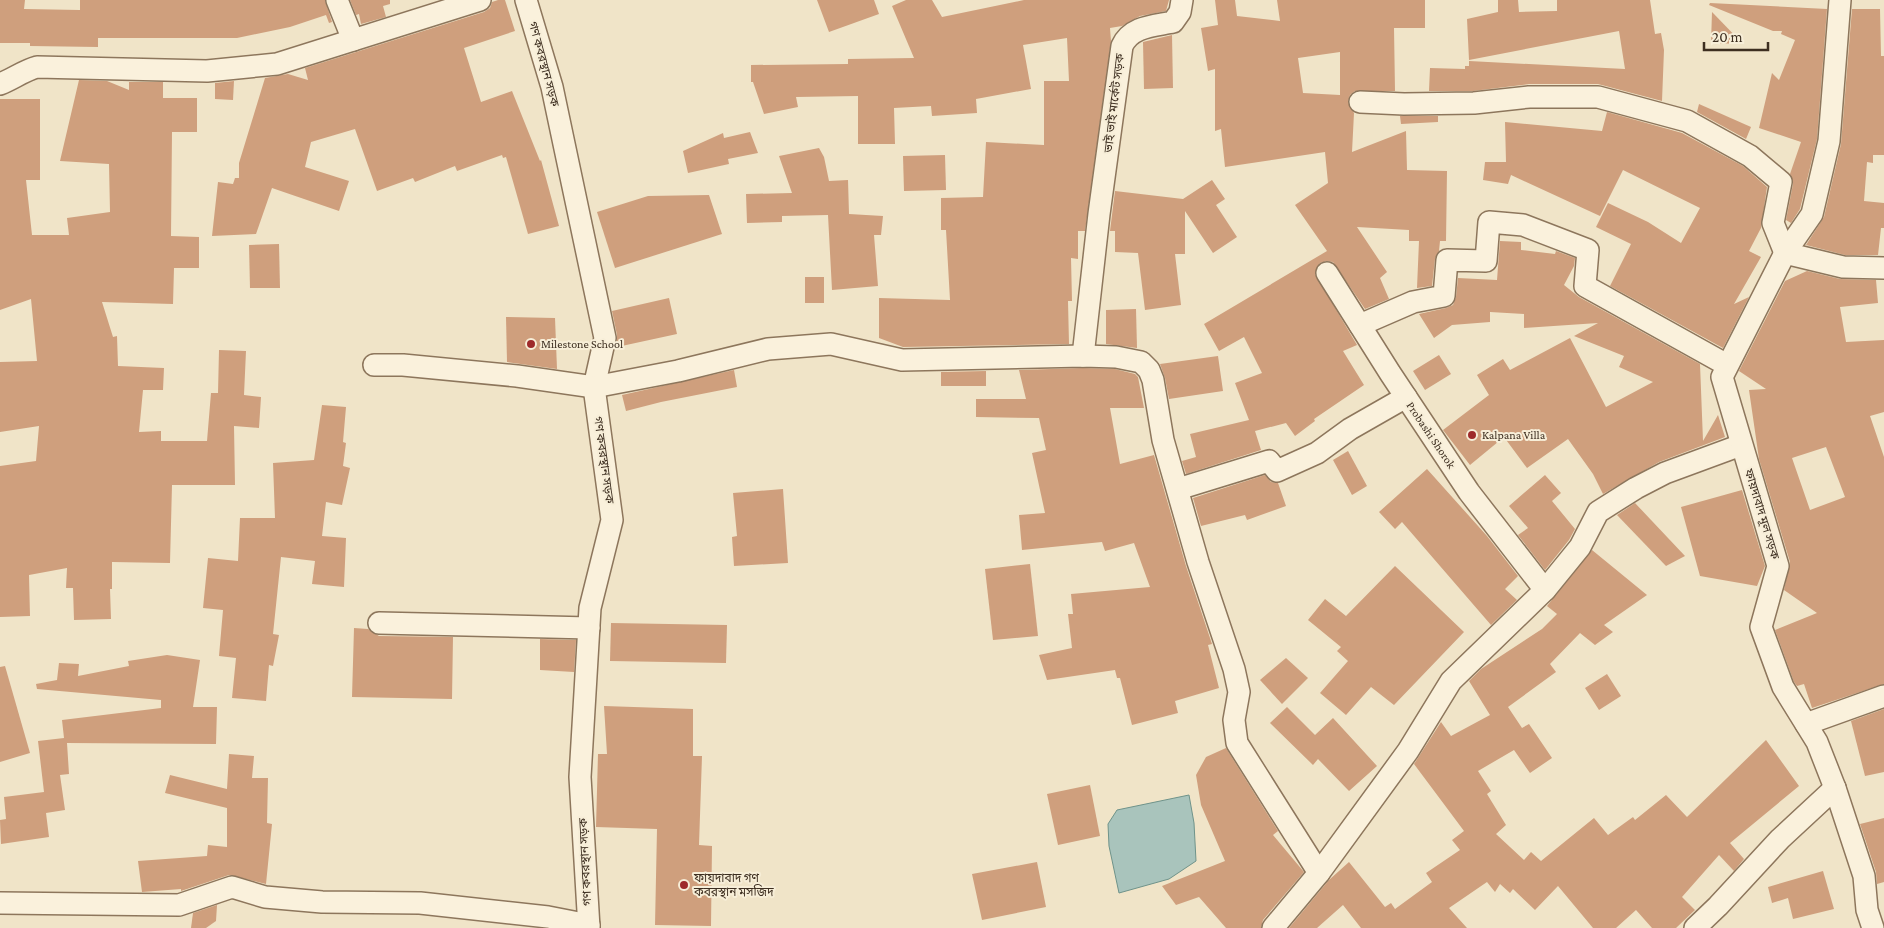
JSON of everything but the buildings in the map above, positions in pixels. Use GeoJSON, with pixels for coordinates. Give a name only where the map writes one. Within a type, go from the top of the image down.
{"type":"FeatureCollection","features":[{"type":"Feature","properties":{"kind":"street"},"geometry":{"type":"LineString","coordinates":[[338,0],[353,40]]}},
{"type":"Feature","properties":{"kind":"street"},"geometry":{"type":"LineString","coordinates":[[0,84],[16,77],[23,71],[37,67],[207,71],[277,64],[480,0]]}},
{"type":"Feature","properties":{"kind":"street","name":"গণ কবরস্থান সড়ক"},"geometry":{"type":"LineString","coordinates":[[526,0],[552,87],[605,338],[594,388],[612,520],[590,608],[580,777],[589,926]]}},
{"type":"Feature","properties":{"kind":"street","name":"ভাই ভাই মার্কেট সড়ক"},"geometry":{"type":"LineString","coordinates":[[1083,356],[1099,214],[1122,46],[1126,36],[1136,30],[1173,22],[1180,12],[1182,0]]}},
{"type":"Feature","properties":{"kind":"street","name":"ফায়দাবাদ মূল সড়ক"},"geometry":{"type":"LineString","coordinates":[[1840,0],[1829,141],[1812,214],[1786,253],[1722,377],[1778,566],[1761,627],[1783,687],[1817,742],[1835,788],[1864,876],[1867,910],[1873,928]]}},
{"type":"Feature","properties":{"kind":"street"},"geometry":{"type":"LineString","coordinates":[[1360,102],[1404,104],[1474,103],[1529,98],[1598,97],[1687,121],[1750,156],[1780,182],[1773,223],[1786,253],[1843,267],[1884,268]]}},
{"type":"Feature","properties":{"kind":"street"},"geometry":{"type":"LineString","coordinates":[[1360,326],[1413,302],[1444,296],[1447,260],[1486,261],[1489,222],[1524,225],[1588,250],[1586,286],[1727,365]]}},
{"type":"Feature","properties":{"kind":"street","name":"Probashi Shorok"},"geometry":{"type":"LineString","coordinates":[[1327,273],[1469,492],[1545,590]]}},
{"type":"Feature","properties":{"kind":"street"},"geometry":{"type":"LineString","coordinates":[[374,365],[403,365],[507,375],[594,388],[678,371],[768,349],[831,344],[902,360],[1083,356],[1141,362],[1149,370],[1163,440],[1198,562],[1234,669],[1239,692],[1234,720],[1238,743],[1319,873]]}},
{"type":"Feature","properties":{"kind":"street"},"geometry":{"type":"LineString","coordinates":[[1178,489],[1269,461],[1277,470],[1317,453],[1350,429],[1406,397]]}},
{"type":"Feature","properties":{"kind":"street"},"geometry":{"type":"LineString","coordinates":[[1273,928],[1319,873],[1408,751],[1451,680],[1545,590],[1580,547],[1598,512],[1636,488],[1665,473],[1741,446]]}},
{"type":"Feature","properties":{"kind":"street"},"geometry":{"type":"LineString","coordinates":[[379,623],[589,628]]}},
{"type":"Feature","properties":{"kind":"street"},"geometry":{"type":"LineString","coordinates":[[1806,724],[1884,696]]}},
{"type":"Feature","properties":{"kind":"street"},"geometry":{"type":"LineString","coordinates":[[1695,928],[1780,839],[1835,788]]}},
{"type":"Feature","properties":{"kind":"street"},"geometry":{"type":"LineString","coordinates":[[0,903],[179,905],[232,887],[265,897],[322,902],[420,903],[548,917],[589,926]]}},
{"type":"Feature","properties":{"kind":"water"},"geometry":{"type":"Polygon","coordinates":[[[1189,795],[1194,823],[1196,861],[1169,879],[1119,893],[1109,846],[1108,824],[1117,810],[1189,795]]]}},
{"type":"Feature","properties":{"kind":"place","name":"Milestone School"},"geometry":{"type":"Point","coordinates":[531,344]}},
{"type":"Feature","properties":{"kind":"place","name":"Kalpana Villa"},"geometry":{"type":"Point","coordinates":[1472,435]}},
{"type":"Feature","properties":{"kind":"place","name":"ফায়দাবাদ গণ কবরস্থান মসজিদ"},"geometry":{"type":"Point","coordinates":[684,885]}}]}
